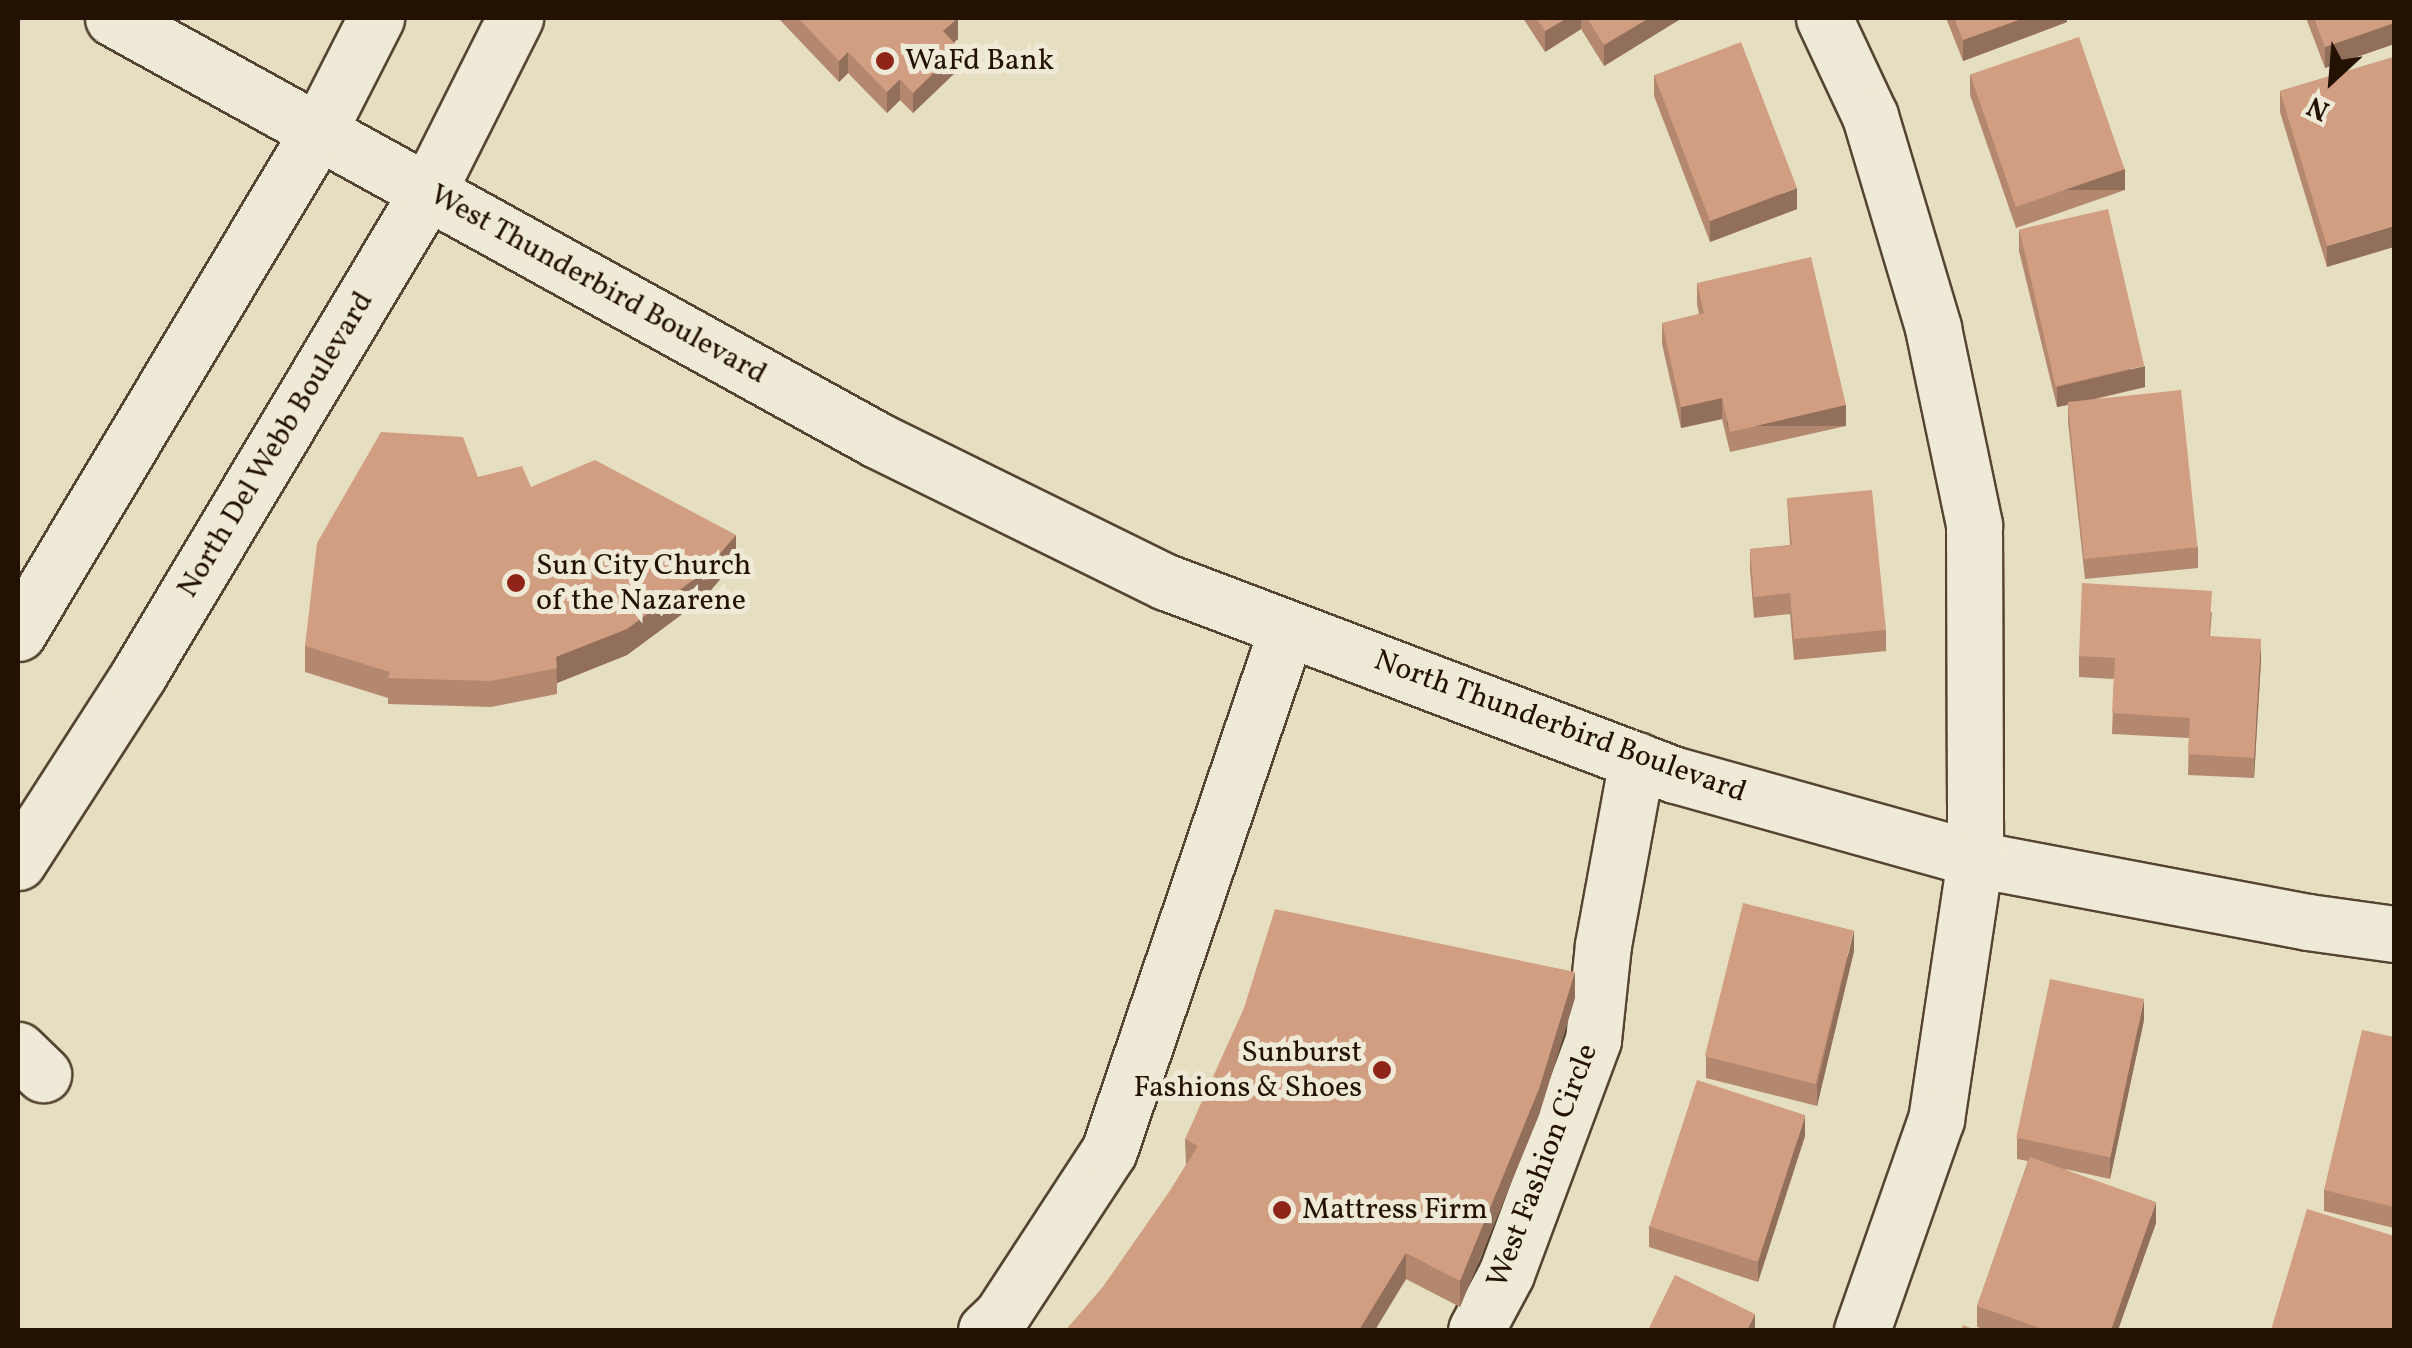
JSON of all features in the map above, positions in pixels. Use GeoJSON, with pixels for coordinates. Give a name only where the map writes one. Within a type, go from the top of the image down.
{"type":"FeatureCollection","features":[{"type":"Feature","properties":{"kind":"street","name":"West Thunderbird Boulevard"},"geometry":{"type":"LineString","coordinates":[[113,18],[877,440]]}},
{"type":"Feature","properties":{"kind":"street"},"geometry":{"type":"LineString","coordinates":[[18,633],[318,132],[376,18]]}},
{"type":"Feature","properties":{"kind":"street","name":"North Del Webb Boulevard"},"geometry":{"type":"LineString","coordinates":[[18,862],[139,674],[428,191],[516,18]]}},
{"type":"Feature","properties":{"kind":"street"},"geometry":{"type":"LineString","coordinates":[[1824,18],[1870,116],[1933,328],[1974,525],[1975,859],[1936,1119],[1862,1330]]}},
{"type":"Feature","properties":{"kind":"street","name":"North Thunderbird Boulevard"},"geometry":{"type":"LineString","coordinates":[[877,440],[1166,582],[1637,760],[1975,859],[2308,922],[2394,934]]}},
{"type":"Feature","properties":{"kind":"street"},"geometry":{"type":"LineString","coordinates":[[986,1330],[1001,1316],[1109,1150],[1165,996],[1220,816],[1287,628]]}},
{"type":"Feature","properties":{"kind":"street","name":"West Fashion Circle"},"geometry":{"type":"LineString","coordinates":[[1476,1330],[1506,1274],[1594,1040],[1603,945],[1637,760]]}},
{"type":"Feature","properties":{"kind":"building","name":"WaFd Bank"},"geometry":{"type":"Polygon","coordinates":[[[798,18],[958,18],[943,31],[959,48],[913,93],[900,79],[887,92],[848,52],[839,61],[798,18]]]}},
{"type":"Feature","properties":{"kind":"building"},"geometry":{"type":"Polygon","coordinates":[[[1536,18],[1567,18],[1545,31],[1536,18]]]}},
{"type":"Feature","properties":{"kind":"building"},"geometry":{"type":"Polygon","coordinates":[[[1587,18],[1649,18],[1604,45],[1587,18]]]}},
{"type":"Feature","properties":{"kind":"building"},"geometry":{"type":"Polygon","coordinates":[[[1954,18],[2024,18],[1963,40],[1954,18]]]}},
{"type":"Feature","properties":{"kind":"building"},"geometry":{"type":"Polygon","coordinates":[[[2314,18],[2394,18],[2394,23],[2325,47],[2314,18]]]}},
{"type":"Feature","properties":{"kind":"building"},"geometry":{"type":"Polygon","coordinates":[[[2079,37],[2125,169],[2016,207],[1970,74],[2079,37]]]}},
{"type":"Feature","properties":{"kind":"building"},"geometry":{"type":"Polygon","coordinates":[[[1741,42],[1797,188],[1710,221],[1654,75],[1741,42]]]}},
{"type":"Feature","properties":{"kind":"building"},"geometry":{"type":"Polygon","coordinates":[[[2394,57],[2394,226],[2327,246],[2280,91],[2394,57]]]}},
{"type":"Feature","properties":{"kind":"building"},"geometry":{"type":"Polygon","coordinates":[[[2108,209],[2144,366],[2056,386],[2019,229],[2108,209]]]}},
{"type":"Feature","properties":{"kind":"building"},"geometry":{"type":"Polygon","coordinates":[[[1811,257],[1846,405],[1730,432],[1722,398],[1681,407],[1662,323],[1704,313],[1697,283],[1811,257]]]}},
{"type":"Feature","properties":{"kind":"building"},"geometry":{"type":"Polygon","coordinates":[[[2181,390],[2198,547],[2084,559],[2068,402],[2181,390]]]}},
{"type":"Feature","properties":{"kind":"building","name":"Sun City Church of the Nazarene"},"geometry":{"type":"Polygon","coordinates":[[[381,432],[463,437],[478,477],[522,466],[531,487],[595,460],[736,535],[704,572],[627,629],[556,657],[557,668],[491,681],[388,678],[390,672],[305,646],[317,543],[381,432]]]}},
{"type":"Feature","properties":{"kind":"building"},"geometry":{"type":"Polygon","coordinates":[[[1872,490],[1886,630],[1794,639],[1790,593],[1754,597],[1750,549],[1792,545],[1787,498],[1872,490]]]}},
{"type":"Feature","properties":{"kind":"building"},"geometry":{"type":"Polygon","coordinates":[[[2082,583],[2212,591],[2209,636],[2261,639],[2254,758],[2188,754],[2190,718],[2112,713],[2115,658],[2079,656],[2082,583]]]}},
{"type":"Feature","properties":{"kind":"building"},"geometry":{"type":"Polygon","coordinates":[[[1743,903],[1854,931],[1815,1084],[1705,1056],[1743,903]]]}},
{"type":"Feature","properties":{"kind":"building"},"geometry":{"type":"Polygon","coordinates":[[[1275,909],[1575,972],[1539,1089],[1460,1281],[1406,1253],[1359,1330],[1066,1330],[1103,1287],[1198,1146],[1185,1139],[1244,1008],[1275,909]]]}},
{"type":"Feature","properties":{"kind":"building"},"geometry":{"type":"Polygon","coordinates":[[[2050,979],[2144,999],[2110,1157],[2016,1137],[2050,979]]]}},
{"type":"Feature","properties":{"kind":"building"},"geometry":{"type":"Polygon","coordinates":[[[2362,1030],[2394,1037],[2394,1207],[2324,1190],[2362,1030]]]}},
{"type":"Feature","properties":{"kind":"building"},"geometry":{"type":"Polygon","coordinates":[[[1697,1080],[1805,1115],[1758,1262],[1649,1226],[1697,1080]]]}},
{"type":"Feature","properties":{"kind":"building"},"geometry":{"type":"Polygon","coordinates":[[[2030,1157],[2156,1202],[2111,1330],[2046,1330],[1977,1306],[2030,1157]]]}},
{"type":"Feature","properties":{"kind":"building"},"geometry":{"type":"Polygon","coordinates":[[[2307,1209],[2394,1236],[2394,1330],[2271,1330],[2307,1209]]]}},
{"type":"Feature","properties":{"kind":"building"},"geometry":{"type":"Polygon","coordinates":[[[1675,1275],[1755,1314],[1747,1330],[1648,1330],[1675,1275]]]}},
{"type":"Feature","properties":{"kind":"place","name":"WaFd Bank"},"geometry":{"type":"Point","coordinates":[885,61]}},
{"type":"Feature","properties":{"kind":"place","name":"Sun City Church of the Nazarene"},"geometry":{"type":"Point","coordinates":[516,583]}},
{"type":"Feature","properties":{"kind":"place","name":"Sunburst Fashions & Shoes"},"geometry":{"type":"Point","coordinates":[1382,1070]}},
{"type":"Feature","properties":{"kind":"place","name":"Mattress Firm"},"geometry":{"type":"Point","coordinates":[1282,1210]}}]}
